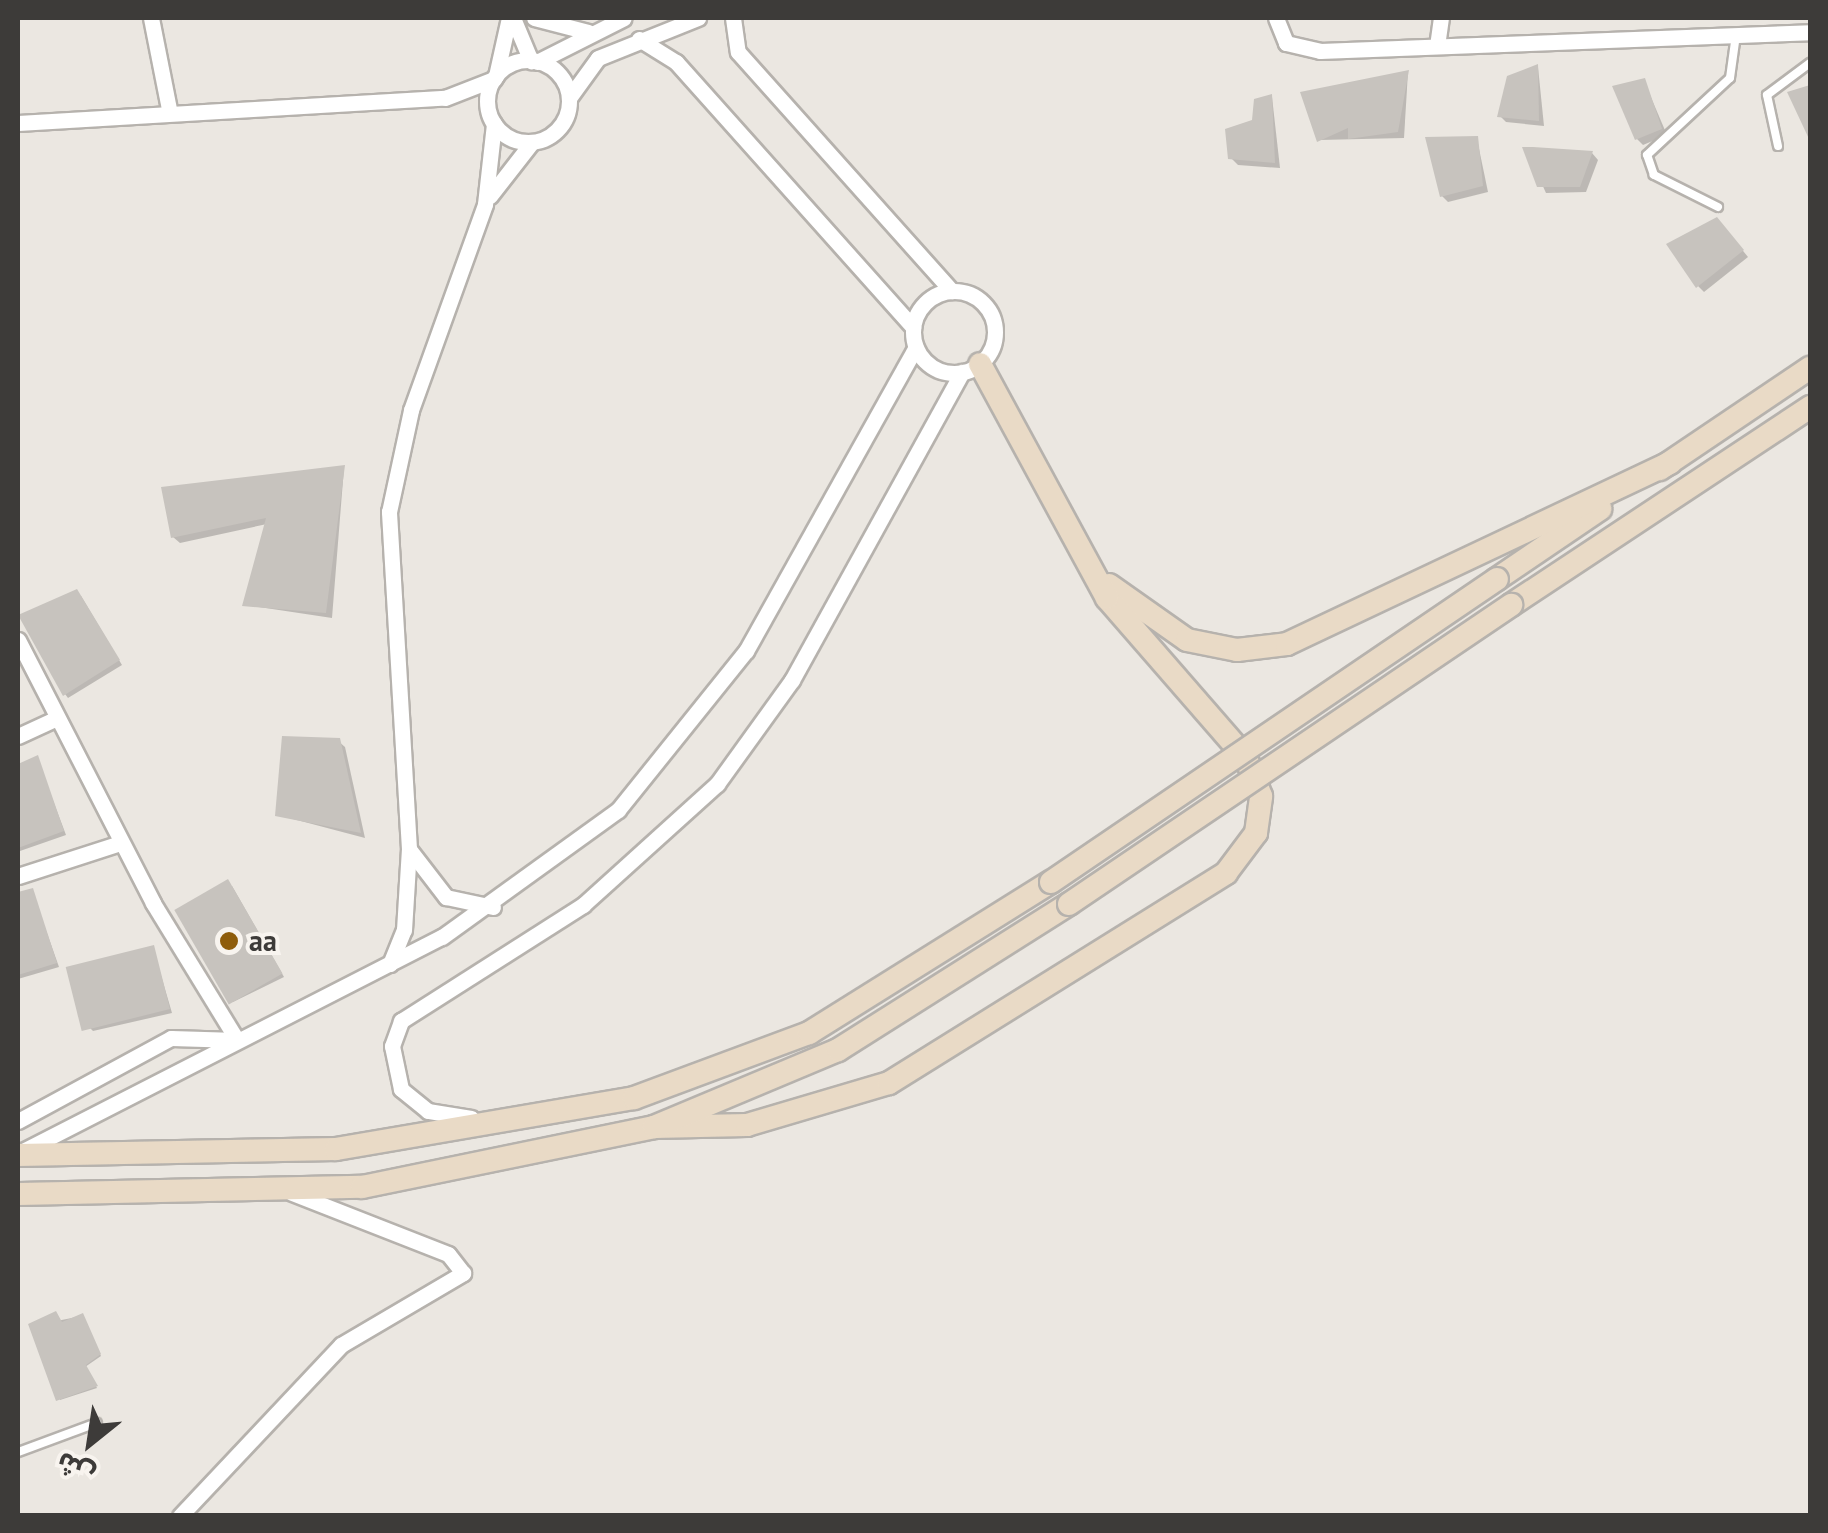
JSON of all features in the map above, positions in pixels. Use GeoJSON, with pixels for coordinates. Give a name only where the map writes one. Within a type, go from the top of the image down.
{"type":"FeatureCollection","features":[{"type":"Feature","properties":{"kind":"main road"},"geometry":{"type":"LineString","coordinates":[[654,1127],[747,1125],[889,1082],[1238,862],[1262,817],[1256,776],[1090,571],[971,368]]}},
{"type":"Feature","properties":{"kind":"main road"},"geometry":{"type":"LineString","coordinates":[[18,1155],[200,1154],[411,1142],[696,1080],[773,1050],[896,984],[1810,368]]}},
{"type":"Feature","properties":{"kind":"main road"},"geometry":{"type":"LineString","coordinates":[[18,1194],[292,1193],[398,1182],[654,1127],[838,1050],[1069,904],[1810,407]]}},
{"type":"Feature","properties":{"kind":"main road"},"geometry":{"type":"LineString","coordinates":[[1090,571],[1188,640],[1262,649],[1310,635],[1670,462]]}},
{"type":"Feature","properties":{"kind":"main road"},"geometry":{"type":"LineString","coordinates":[[200,1154],[202,1194]]}},
{"type":"Feature","properties":{"kind":"street"},"geometry":{"type":"LineString","coordinates":[[151,18],[170,110]]}},
{"type":"Feature","properties":{"kind":"street"},"geometry":{"type":"LineString","coordinates":[[511,18],[534,61],[559,74],[569,98]]}},
{"type":"Feature","properties":{"kind":"street"},"geometry":{"type":"LineString","coordinates":[[390,964],[404,930],[410,849],[389,512],[411,410],[485,204],[495,78],[511,18]]}},
{"type":"Feature","properties":{"kind":"street"},"geometry":{"type":"LineString","coordinates":[[534,18],[567,32],[602,29]]}},
{"type":"Feature","properties":{"kind":"street"},"geometry":{"type":"LineString","coordinates":[[18,123],[170,110],[446,98],[624,18]]}},
{"type":"Feature","properties":{"kind":"street"},"geometry":{"type":"LineString","coordinates":[[485,204],[532,142],[564,123],[569,98],[588,65],[639,39],[698,18]]}},
{"type":"Feature","properties":{"kind":"street"},"geometry":{"type":"LineString","coordinates":[[534,1118],[446,1117],[412,1102],[392,1058],[401,1021],[583,906],[717,784],[792,680],[971,368],[994,340],[989,312],[952,291],[738,52],[733,18]]}},
{"type":"Feature","properties":{"kind":"street"},"geometry":{"type":"LineString","coordinates":[[1276,18],[1278,35],[1303,50],[1810,32]]}},
{"type":"Feature","properties":{"kind":"street"},"geometry":{"type":"LineString","coordinates":[[1437,46],[1441,18]]}},
{"type":"Feature","properties":{"kind":"street"},"geometry":{"type":"LineString","coordinates":[[639,39],[676,62],[913,327],[916,347],[934,368],[971,368]]}},
{"type":"Feature","properties":{"kind":"street"},"geometry":{"type":"LineString","coordinates":[[446,98],[532,142]]}},
{"type":"Feature","properties":{"kind":"street"},"geometry":{"type":"LineString","coordinates":[[913,327],[930,298],[952,291]]}},
{"type":"Feature","properties":{"kind":"street"},"geometry":{"type":"LineString","coordinates":[[18,1155],[493,908],[618,810],[700,718],[916,347]]}},
{"type":"Feature","properties":{"kind":"street"},"geometry":{"type":"LineString","coordinates":[[18,640],[120,842],[238,1040]]}},
{"type":"Feature","properties":{"kind":"street"},"geometry":{"type":"LineString","coordinates":[[18,736],[58,718]]}},
{"type":"Feature","properties":{"kind":"street"},"geometry":{"type":"LineString","coordinates":[[18,876],[120,842]]}},
{"type":"Feature","properties":{"kind":"street"},"geometry":{"type":"LineString","coordinates":[[410,849],[446,897],[493,908]]}},
{"type":"Feature","properties":{"kind":"street"},"geometry":{"type":"LineString","coordinates":[[18,1121],[171,1038],[238,1040]]}},
{"type":"Feature","properties":{"kind":"street"},"geometry":{"type":"LineString","coordinates":[[180,1516],[341,1345],[463,1273],[448,1254],[292,1193]]}},
{"type":"Feature","properties":{"kind":"lane"},"geometry":{"type":"LineString","coordinates":[[1718,208],[1654,174],[1648,155],[1730,78],[1736,35]]}},
{"type":"Feature","properties":{"kind":"lane"},"geometry":{"type":"LineString","coordinates":[[1778,146],[1767,95],[1810,63]]}},
{"type":"Feature","properties":{"kind":"lane"},"geometry":{"type":"LineString","coordinates":[[18,1452],[97,1423]]}},
{"type":"Feature","properties":{"kind":"building"},"geometry":{"type":"Polygon","coordinates":[[[1538,64],[1539,121],[1497,117],[1507,76],[1538,64]]]}},
{"type":"Feature","properties":{"kind":"building"},"geometry":{"type":"Polygon","coordinates":[[[1409,70],[1398,132],[1348,139],[1348,128],[1317,142],[1300,92],[1409,70]]]}},
{"type":"Feature","properties":{"kind":"building"},"geometry":{"type":"Polygon","coordinates":[[[1645,78],[1662,129],[1635,140],[1612,86],[1645,78]]]}},
{"type":"Feature","properties":{"kind":"building"},"geometry":{"type":"Polygon","coordinates":[[[1810,85],[1810,141],[1787,92],[1810,85]]]}},
{"type":"Feature","properties":{"kind":"building"},"geometry":{"type":"Polygon","coordinates":[[[1272,94],[1275,163],[1228,159],[1225,129],[1252,120],[1254,99],[1272,94]]]}},
{"type":"Feature","properties":{"kind":"building"},"geometry":{"type":"Polygon","coordinates":[[[1478,136],[1483,186],[1440,197],[1425,137],[1478,136]]]}},
{"type":"Feature","properties":{"kind":"building"},"geometry":{"type":"Polygon","coordinates":[[[1522,147],[1593,151],[1580,187],[1537,187],[1522,147]]]}},
{"type":"Feature","properties":{"kind":"building"},"geometry":{"type":"Polygon","coordinates":[[[1717,217],[1744,250],[1696,288],[1666,244],[1717,217]]]}},
{"type":"Feature","properties":{"kind":"building"},"geometry":{"type":"Polygon","coordinates":[[[345,465],[326,613],[242,606],[266,518],[171,538],[161,487],[345,465]]]}},
{"type":"Feature","properties":{"kind":"building"},"geometry":{"type":"Polygon","coordinates":[[[77,589],[120,660],[63,696],[18,615],[77,589]]]}},
{"type":"Feature","properties":{"kind":"building"},"geometry":{"type":"Polygon","coordinates":[[[282,736],[340,738],[361,833],[275,816],[282,736]]]}},
{"type":"Feature","properties":{"kind":"building"},"geometry":{"type":"Polygon","coordinates":[[[38,755],[64,831],[18,848],[18,764],[38,755]]]}},
{"type":"Feature","properties":{"kind":"building","name":"aa"},"geometry":{"type":"Polygon","coordinates":[[[228,879],[282,973],[229,1004],[174,910],[228,879]]]}},
{"type":"Feature","properties":{"kind":"building"},"geometry":{"type":"Polygon","coordinates":[[[33,888],[57,963],[18,975],[18,892],[33,888]]]}},
{"type":"Feature","properties":{"kind":"building"},"geometry":{"type":"Polygon","coordinates":[[[154,945],[170,1009],[82,1031],[66,967],[154,945]]]}},
{"type":"Feature","properties":{"kind":"building"},"geometry":{"type":"Polygon","coordinates":[[[56,1311],[62,1322],[83,1313],[101,1354],[86,1365],[98,1386],[56,1401],[28,1324],[56,1311]]]}},
{"type":"Feature","properties":{"kind":"place","name":"aa"},"geometry":{"type":"Point","coordinates":[229,941]}}]}
